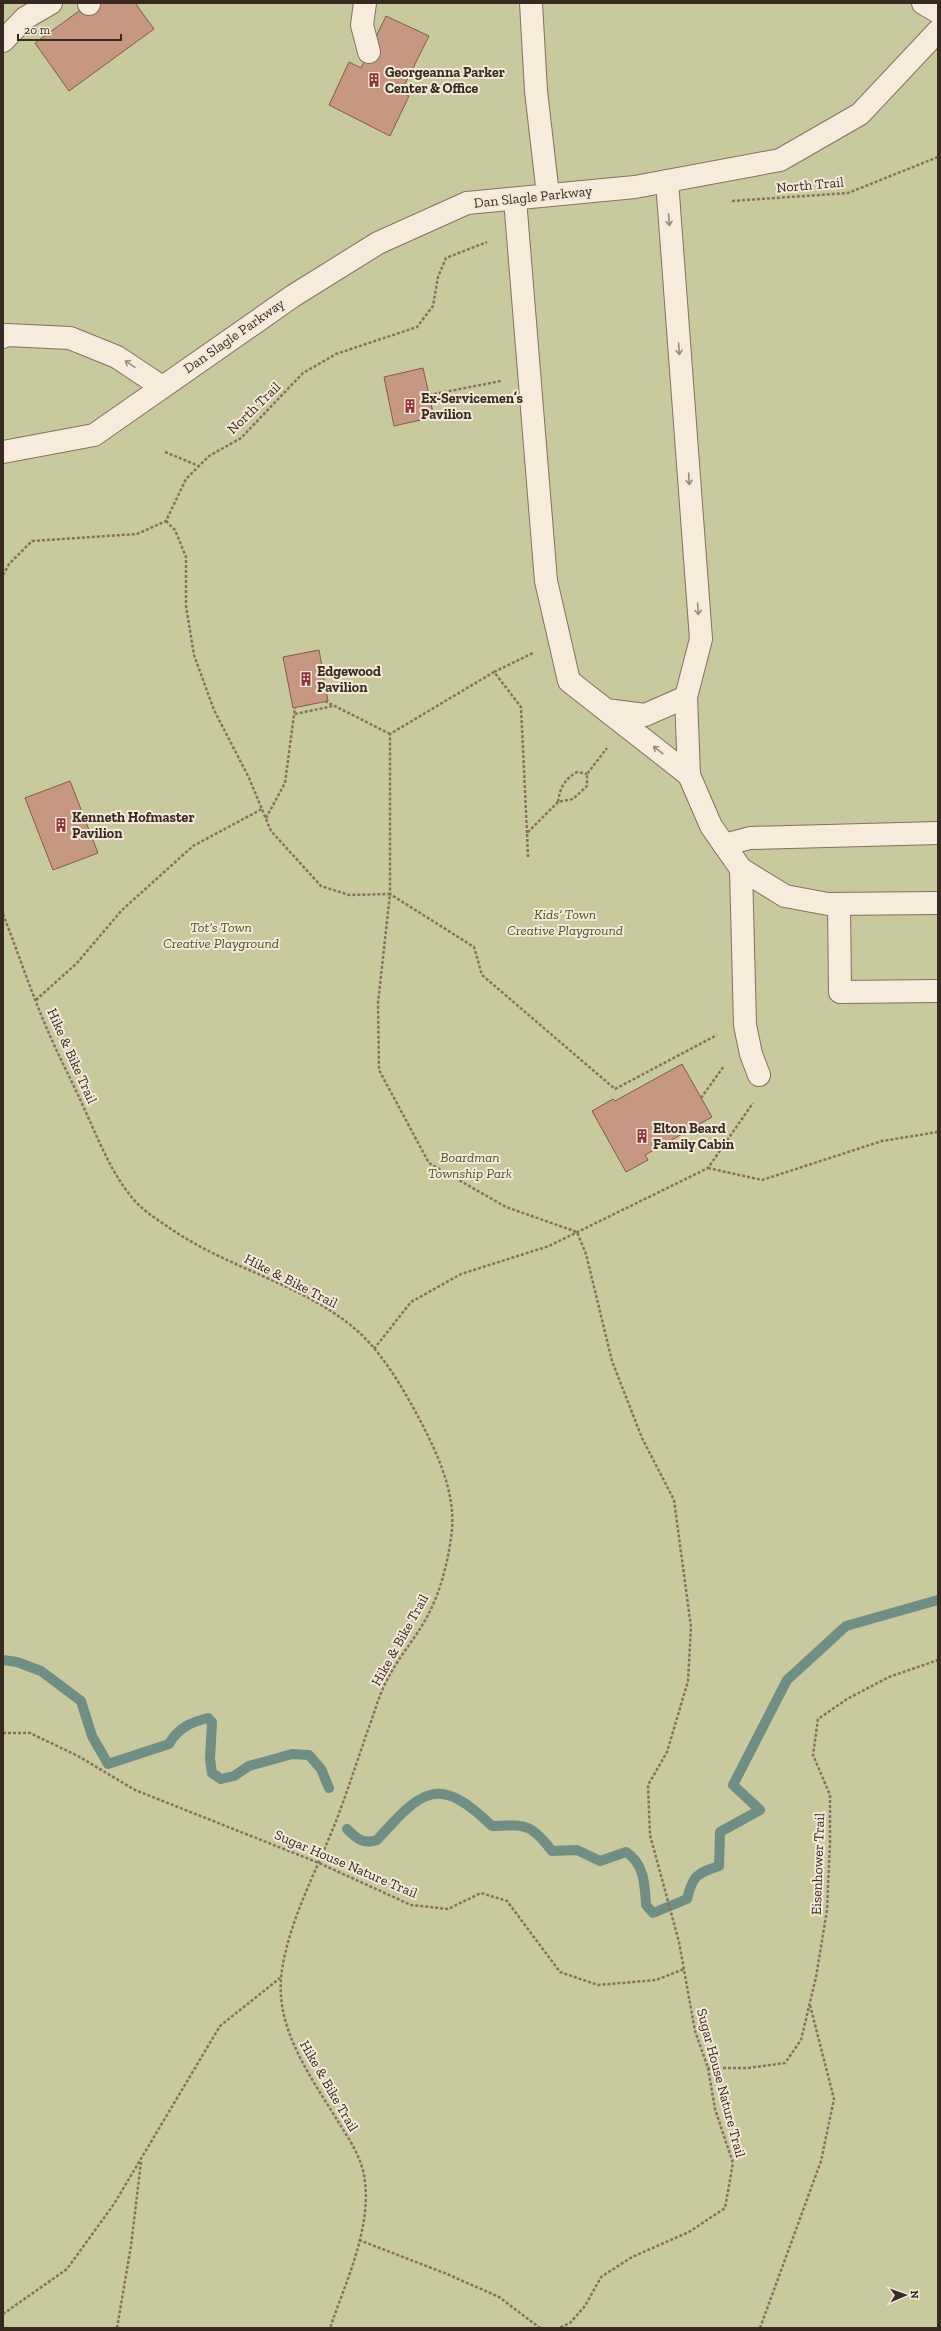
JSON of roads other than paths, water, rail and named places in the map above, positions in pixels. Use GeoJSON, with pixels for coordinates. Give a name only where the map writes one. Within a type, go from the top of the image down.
{"type":"FeatureCollection","features":[{"type":"Feature","properties":{"kind":"street"},"geometry":{"type":"LineString","coordinates":[[3,41],[25,18],[51,3]]}},
{"type":"Feature","properties":{"kind":"street"},"geometry":{"type":"LineString","coordinates":[[364,3],[362,25],[369,52]]}},
{"type":"Feature","properties":{"kind":"street"},"geometry":{"type":"LineString","coordinates":[[531,3],[536,91],[548,195]]}},
{"type":"Feature","properties":{"kind":"street"},"geometry":{"type":"LineString","coordinates":[[923,3],[938,12]]}},
{"type":"Feature","properties":{"kind":"street","name":"Dan Slagle Parkway"},"geometry":{"type":"LineString","coordinates":[[3,452],[94,435],[293,296],[378,243],[466,203],[635,187],[780,160],[860,114],[938,31]]}},
{"type":"Feature","properties":{"kind":"street"},"geometry":{"type":"LineString","coordinates":[[667,181],[701,639],[686,697],[689,774],[711,826],[741,869],[785,896],[839,904],[938,903]]}},
{"type":"Feature","properties":{"kind":"street"},"geometry":{"type":"LineString","coordinates":[[515,199],[546,581],[569,681],[689,774]]}},
{"type":"Feature","properties":{"kind":"street"},"geometry":{"type":"LineString","coordinates":[[3,337],[7,335],[70,338],[117,357],[162,387]]}},
{"type":"Feature","properties":{"kind":"street"},"geometry":{"type":"LineString","coordinates":[[606,710],[645,715],[686,697]]}},
{"type":"Feature","properties":{"kind":"street"},"geometry":{"type":"LineString","coordinates":[[724,845],[750,838],[938,833]]}},
{"type":"Feature","properties":{"kind":"street"},"geometry":{"type":"LineString","coordinates":[[741,869],[745,1025],[751,1054],[759,1075]]}},
{"type":"Feature","properties":{"kind":"street"},"geometry":{"type":"LineString","coordinates":[[839,904],[840,992],[938,991]]}},
{"type":"Feature","properties":{"kind":"waterway"},"geometry":{"type":"LineString","coordinates":[[347,1829],[360,1840],[368,1842],[377,1840],[392,1823],[418,1800],[431,1795],[443,1794],[457,1799],[473,1809],[492,1826],[512,1825],[526,1827],[532,1830],[552,1851],[577,1850],[600,1861],[626,1852],[637,1862],[640,1868],[644,1882],[646,1905],[653,1913],[687,1899],[691,1885],[697,1876],[705,1871],[719,1866],[720,1832],[760,1810],[733,1785],[787,1680],[846,1626],[938,1600]]}},
{"type":"Feature","properties":{"kind":"waterway"},"geometry":{"type":"LineString","coordinates":[[3,1660],[17,1662],[41,1671],[81,1701],[92,1736],[108,1764],[169,1744],[176,1734],[186,1726],[208,1718],[212,1722],[210,1759],[212,1773],[221,1779],[234,1776],[249,1766],[292,1754],[309,1755],[321,1769],[329,1788]]}},
{"type":"Feature","properties":{"kind":"place","name":"Georgeanna Parker Center & Office"},"geometry":{"type":"Point","coordinates":[374,80]}},
{"type":"Feature","properties":{"kind":"place","name":"Ex-Servicemen’s Pavilion"},"geometry":{"type":"Point","coordinates":[410,406]}},
{"type":"Feature","properties":{"kind":"place","name":"Edgewood Pavilion"},"geometry":{"type":"Point","coordinates":[306,679]}},
{"type":"Feature","properties":{"kind":"place","name":"Kenneth Hofmaster Pavilion"},"geometry":{"type":"Point","coordinates":[61,825]}},
{"type":"Feature","properties":{"kind":"place","name":"Elton Beard Family Cabin"},"geometry":{"type":"Point","coordinates":[642,1136]}},
{"type":"Feature","properties":{"kind":"park label","name":"Kids’ Town Creative Playground"},"geometry":{"type":"Point","coordinates":[565,922]}},
{"type":"Feature","properties":{"kind":"park label","name":"Tot’s Town Creative Playground"},"geometry":{"type":"Point","coordinates":[221,936]}},
{"type":"Feature","properties":{"kind":"park label","name":"Boardman Township Park"},"geometry":{"type":"Point","coordinates":[470,1166]}}]}
